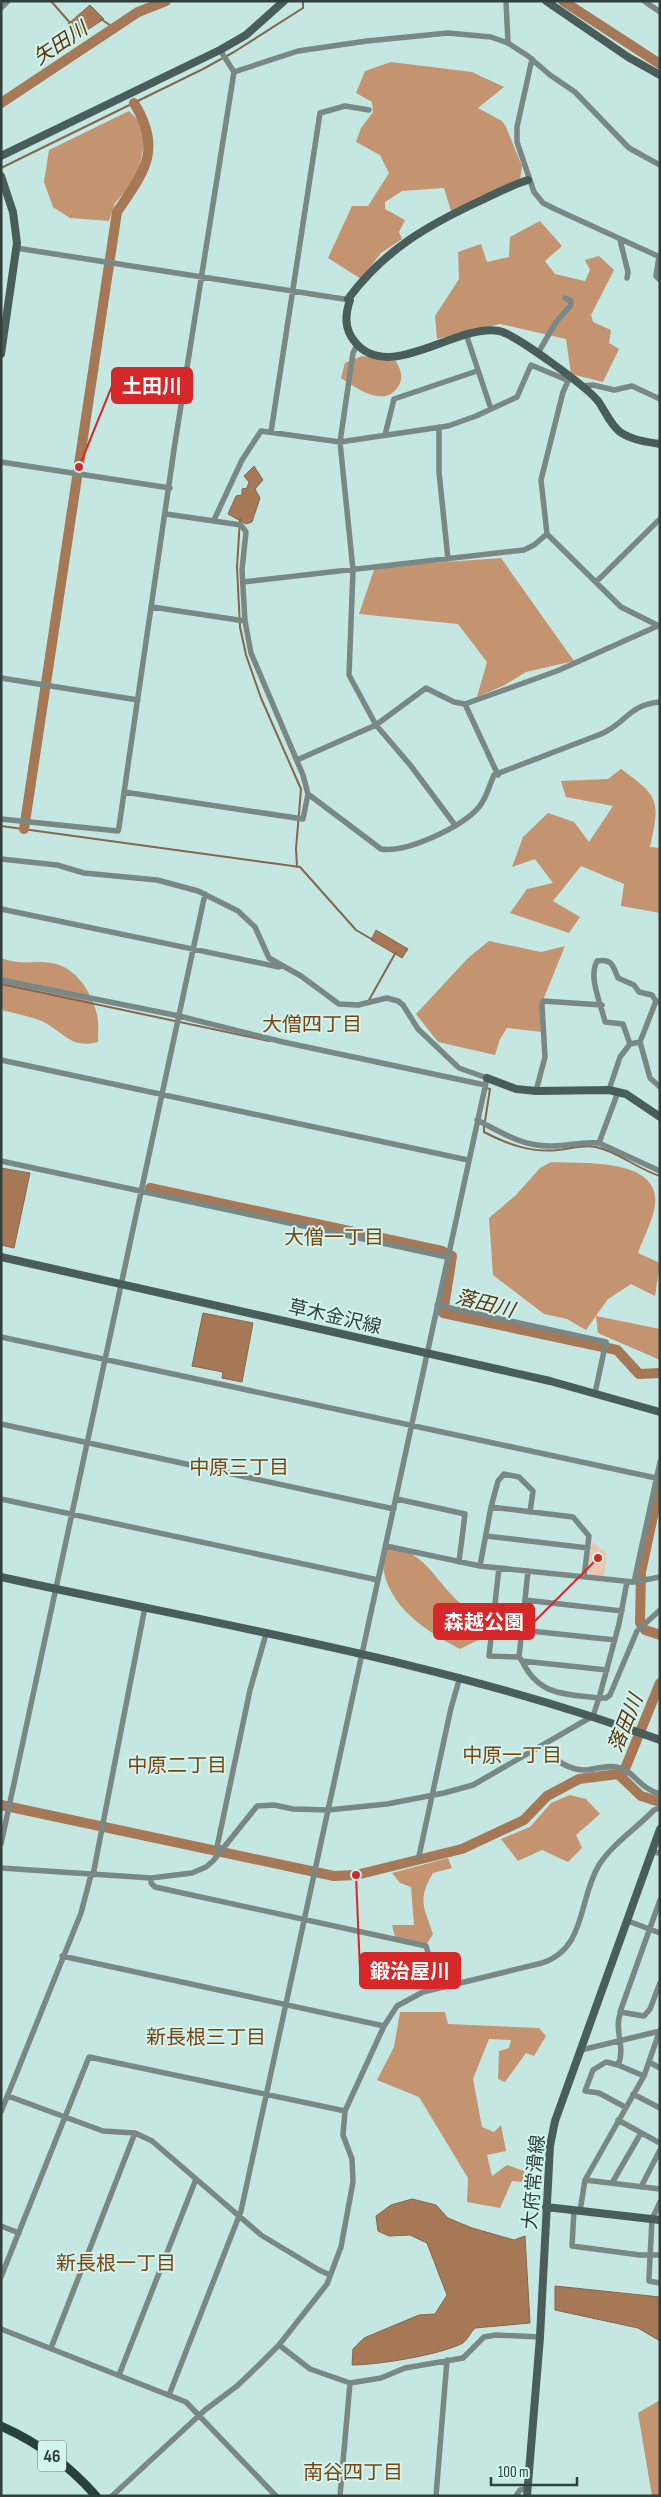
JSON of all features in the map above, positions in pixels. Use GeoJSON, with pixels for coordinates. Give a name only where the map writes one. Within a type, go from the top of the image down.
{"type":"FeatureCollection","features":[{"type":"Feature","properties":{"kind":"main road","name":"46"},"geometry":{"type":"LineString","coordinates":[[1,2426],[42,2448],[74,2472],[96,2496]]}},
{"type":"Feature","properties":{"kind":"street"},"geometry":{"type":"LineString","coordinates":[[1,8],[8,1]]}},
{"type":"Feature","properties":{"kind":"street"},"geometry":{"type":"LineString","coordinates":[[506,1],[508,43]]}},
{"type":"Feature","properties":{"kind":"street"},"geometry":{"type":"LineString","coordinates":[[546,1],[628,57],[660,75]]}},
{"type":"Feature","properties":{"kind":"street"},"geometry":{"type":"LineString","coordinates":[[644,1],[660,12]]}},
{"type":"Feature","properties":{"kind":"street"},"geometry":{"type":"LineString","coordinates":[[1,156],[220,50],[246,35],[282,4]]}},
{"type":"Feature","properties":{"kind":"street"},"geometry":{"type":"LineString","coordinates":[[234,72],[298,51],[392,38],[465,34],[491,37],[508,43],[532,59],[550,75],[575,92],[629,148],[660,165]]}},
{"type":"Feature","properties":{"kind":"street"},"geometry":{"type":"LineString","coordinates":[[1,819],[118,831],[234,72],[220,50]]}},
{"type":"Feature","properties":{"kind":"street"},"geometry":{"type":"LineString","coordinates":[[532,59],[516,135],[528,180],[534,192],[543,202],[659,257],[656,276],[660,280]]}},
{"type":"Feature","properties":{"kind":"street"},"geometry":{"type":"LineString","coordinates":[[271,432],[320,113],[345,106],[368,110]]}},
{"type":"Feature","properties":{"kind":"street"},"geometry":{"type":"LineString","coordinates":[[1,176],[13,212],[17,232],[1,354]]}},
{"type":"Feature","properties":{"kind":"street"},"geometry":{"type":"LineString","coordinates":[[528,180],[451,214],[412,237],[385,256],[357,286],[348,299],[350,300],[346,323],[351,337],[357,345],[374,356],[391,358],[466,334],[485,330],[499,331],[513,336],[568,379]]}},
{"type":"Feature","properties":{"kind":"street"},"geometry":{"type":"LineString","coordinates":[[620,240],[628,272],[627,278]]}},
{"type":"Feature","properties":{"kind":"street"},"geometry":{"type":"LineString","coordinates":[[16,248],[350,300]]}},
{"type":"Feature","properties":{"kind":"street"},"geometry":{"type":"LineString","coordinates":[[538,354],[556,322],[571,305],[571,301],[566,298]]}},
{"type":"Feature","properties":{"kind":"street"},"geometry":{"type":"LineString","coordinates":[[466,334],[491,409]]}},
{"type":"Feature","properties":{"kind":"street"},"geometry":{"type":"LineString","coordinates":[[357,345],[353,353],[340,442],[353,570],[349,675],[376,725],[411,766],[456,825]]}},
{"type":"Feature","properties":{"kind":"street"},"geometry":{"type":"LineString","coordinates":[[214,520],[257,434],[261,431],[340,442],[439,427],[476,416],[517,397],[531,365],[581,386],[597,401],[612,424],[620,432],[636,439],[660,444]]}},
{"type":"Feature","properties":{"kind":"street"},"geometry":{"type":"LineString","coordinates":[[385,435],[394,398],[477,371]]}},
{"type":"Feature","properties":{"kind":"street"},"geometry":{"type":"LineString","coordinates":[[568,379],[541,480],[547,534],[621,607],[659,626]]}},
{"type":"Feature","properties":{"kind":"street"},"geometry":{"type":"LineString","coordinates":[[581,386],[593,385],[614,390],[632,386],[660,399]]}},
{"type":"Feature","properties":{"kind":"street"},"geometry":{"type":"LineString","coordinates":[[439,427],[438,472],[448,558]]}},
{"type":"Feature","properties":{"kind":"street"},"geometry":{"type":"LineString","coordinates":[[1,462],[170,488]]}},
{"type":"Feature","properties":{"kind":"street"},"geometry":{"type":"LineString","coordinates":[[124,792],[303,819],[308,794],[307,784],[253,659],[245,621],[242,570],[246,532],[241,525],[166,514]]}},
{"type":"Feature","properties":{"kind":"street"},"geometry":{"type":"LineString","coordinates":[[596,582],[660,519]]}},
{"type":"Feature","properties":{"kind":"street"},"geometry":{"type":"LineString","coordinates":[[243,582],[524,550],[547,534]]}},
{"type":"Feature","properties":{"kind":"street"},"geometry":{"type":"LineString","coordinates":[[152,607],[245,621]]}},
{"type":"Feature","properties":{"kind":"street"},"geometry":{"type":"LineString","coordinates":[[297,760],[376,725],[426,688],[454,702],[465,704],[557,671],[616,647],[645,630],[659,626]]}},
{"type":"Feature","properties":{"kind":"street"},"geometry":{"type":"LineString","coordinates":[[1,678],[138,700]]}},
{"type":"Feature","properties":{"kind":"street"},"geometry":{"type":"LineString","coordinates":[[308,794],[382,849],[392,851],[456,825],[471,816],[481,805],[494,775],[602,734],[615,728],[637,706],[644,703],[660,702]]}},
{"type":"Feature","properties":{"kind":"street"},"geometry":{"type":"LineString","coordinates":[[465,704],[498,775]]}},
{"type":"Feature","properties":{"kind":"street"},"geometry":{"type":"LineString","coordinates":[[1,858],[57,865],[84,873],[157,880],[205,894],[238,911],[259,932],[269,958],[301,976],[339,1004],[358,1005],[388,998],[398,1001],[404,1005],[418,1029],[459,1068],[486,1081]]}},
{"type":"Feature","properties":{"kind":"street"},"geometry":{"type":"LineString","coordinates":[[1,1844],[205,894]]}},
{"type":"Feature","properties":{"kind":"street"},"geometry":{"type":"LineString","coordinates":[[1,909],[194,951],[286,968]]}},
{"type":"Feature","properties":{"kind":"street"},"geometry":{"type":"LineString","coordinates":[[630,1044],[623,1024],[605,1022],[594,976],[596,963],[603,960],[613,964],[618,978],[634,985],[639,992],[652,995],[658,1002],[640,1042],[650,1078],[660,1086]]}},
{"type":"Feature","properties":{"kind":"street"},"geometry":{"type":"LineString","coordinates":[[1,980],[179,1016],[283,1042],[486,1081],[516,1089],[536,1091],[610,1090],[635,1100],[660,1117]]}},
{"type":"Feature","properties":{"kind":"street"},"geometry":{"type":"LineString","coordinates":[[536,1091],[545,1057],[543,1001],[602,1005]]}},
{"type":"Feature","properties":{"kind":"street"},"geometry":{"type":"LineString","coordinates":[[610,1090],[620,1057],[630,1044],[640,1042]]}},
{"type":"Feature","properties":{"kind":"street"},"geometry":{"type":"LineString","coordinates":[[1,1060],[468,1160]]}},
{"type":"Feature","properties":{"kind":"street"},"geometry":{"type":"LineString","coordinates":[[169,2394],[238,2216],[242,2211],[486,1081]]}},
{"type":"Feature","properties":{"kind":"street"},"geometry":{"type":"LineString","coordinates":[[599,1143],[618,1092]]}},
{"type":"Feature","properties":{"kind":"street"},"geometry":{"type":"LineString","coordinates":[[477,1120],[498,1132],[531,1145],[549,1146],[588,1141],[599,1143],[660,1171]]}},
{"type":"Feature","properties":{"kind":"street"},"geometry":{"type":"LineString","coordinates":[[1,1161],[447,1257]]}},
{"type":"Feature","properties":{"kind":"street","name":"草木金沢線"},"geometry":{"type":"LineString","coordinates":[[1,1257],[427,1353],[595,1393],[660,1412]]}},
{"type":"Feature","properties":{"kind":"street"},"geometry":{"type":"LineString","coordinates":[[437,1305],[606,1342],[595,1393]]}},
{"type":"Feature","properties":{"kind":"street"},"geometry":{"type":"LineString","coordinates":[[1,1337],[656,1478]]}},
{"type":"Feature","properties":{"kind":"street"},"geometry":{"type":"LineString","coordinates":[[1,1424],[394,1509]]}},
{"type":"Feature","properties":{"kind":"street"},"geometry":{"type":"LineString","coordinates":[[1,1868],[151,1878],[199,1872],[206,1867],[257,1806],[274,1805],[293,1809],[328,1810],[388,1804],[432,1796],[473,1785],[593,1716],[631,1582],[660,1462]]}},
{"type":"Feature","properties":{"kind":"street"},"geometry":{"type":"LineString","coordinates":[[480,1566],[491,1507],[498,1482],[504,1474],[519,1477],[533,1491],[530,1512]]}},
{"type":"Feature","properties":{"kind":"street"},"geometry":{"type":"LineString","coordinates":[[1,1499],[378,1580]]}},
{"type":"Feature","properties":{"kind":"street"},"geometry":{"type":"LineString","coordinates":[[396,1499],[465,1514],[459,1562]]}},
{"type":"Feature","properties":{"kind":"street"},"geometry":{"type":"LineString","coordinates":[[491,1507],[573,1517],[589,1536],[584,1576]]}},
{"type":"Feature","properties":{"kind":"street"},"geometry":{"type":"LineString","coordinates":[[486,1536],[588,1548]]}},
{"type":"Feature","properties":{"kind":"street"},"geometry":{"type":"LineString","coordinates":[[386,1546],[480,1566],[631,1582],[660,1577]]}},
{"type":"Feature","properties":{"kind":"street"},"geometry":{"type":"LineString","coordinates":[[499,1568],[489,1656],[607,1670]]}},
{"type":"Feature","properties":{"kind":"street"},"geometry":{"type":"LineString","coordinates":[[528,1571],[521,1630],[520,1659],[534,1680],[557,1693],[599,1698],[606,1698],[610,1695],[637,1631],[660,1610]]}},
{"type":"Feature","properties":{"kind":"street"},"geometry":{"type":"LineString","coordinates":[[1,1577],[460,1677],[593,1716],[660,1740]]}},
{"type":"Feature","properties":{"kind":"street"},"geometry":{"type":"LineString","coordinates":[[525,1600],[622,1611]]}},
{"type":"Feature","properties":{"kind":"street"},"geometry":{"type":"LineString","coordinates":[[1,2112],[62,1956],[81,1913],[92,1875],[145,1607]]}},
{"type":"Feature","properties":{"kind":"street"},"geometry":{"type":"LineString","coordinates":[[521,1630],[615,1640]]}},
{"type":"Feature","properties":{"kind":"street"},"geometry":{"type":"LineString","coordinates":[[220,1851],[217,1847],[254,1674],[266,1634]]}},
{"type":"Feature","properties":{"kind":"street"},"geometry":{"type":"LineString","coordinates":[[419,1856],[460,1677]]}},
{"type":"Feature","properties":{"kind":"street"},"geometry":{"type":"LineString","coordinates":[[543,1746],[555,1758],[580,1770],[614,1766],[623,1768],[646,1789],[660,1794]]}},
{"type":"Feature","properties":{"kind":"street"},"geometry":{"type":"LineString","coordinates":[[112,2496],[200,2415],[237,2386],[279,2345],[319,2297],[341,2247],[353,2182],[352,2159],[343,2135],[345,2111],[384,2026],[397,2006],[423,1992],[542,1964],[562,1953],[581,1918],[594,1874],[600,1863],[654,1810],[660,1808]]}},
{"type":"Feature","properties":{"kind":"street","name":"大府常滑線"},"geometry":{"type":"LineString","coordinates":[[527,2492],[540,2337],[550,2146],[555,2121],[628,1921],[656,1853],[660,1829]]}},
{"type":"Feature","properties":{"kind":"street"},"geometry":{"type":"LineString","coordinates":[[151,1878],[151,1883],[155,1887],[426,1946],[439,1988]]}},
{"type":"Feature","properties":{"kind":"street"},"geometry":{"type":"LineString","coordinates":[[660,1900],[648,1929],[620,2012],[644,2016],[650,2009],[660,1983]]}},
{"type":"Feature","properties":{"kind":"street"},"geometry":{"type":"LineString","coordinates":[[628,1921],[660,1933]]}},
{"type":"Feature","properties":{"kind":"street"},"geometry":{"type":"LineString","coordinates":[[62,1956],[384,2026]]}},
{"type":"Feature","properties":{"kind":"street"},"geometry":{"type":"LineString","coordinates":[[618,2064],[622,2057],[617,2022],[620,2014]]}},
{"type":"Feature","properties":{"kind":"street"},"geometry":{"type":"LineString","coordinates":[[581,2050],[621,2042],[660,2031]]}},
{"type":"Feature","properties":{"kind":"street"},"geometry":{"type":"LineString","coordinates":[[660,2031],[644,2076],[585,2180],[577,2211],[572,2246],[660,2255]]}},
{"type":"Feature","properties":{"kind":"street"},"geometry":{"type":"LineString","coordinates":[[1,2277],[89,2057],[345,2111]]}},
{"type":"Feature","properties":{"kind":"street"},"geometry":{"type":"LineString","coordinates":[[625,2107],[600,2092],[585,2092],[593,2070],[606,2062],[618,2064],[644,2076]]}},
{"type":"Feature","properties":{"kind":"street"},"geometry":{"type":"LineString","coordinates":[[649,2062],[660,2068]]}},
{"type":"Feature","properties":{"kind":"street"},"geometry":{"type":"LineString","coordinates":[[633,2094],[660,2108]]}},
{"type":"Feature","properties":{"kind":"street"},"geometry":{"type":"LineString","coordinates":[[8,2096],[104,2131],[135,2133],[157,2144],[261,2235],[319,2270],[330,2274]]}},
{"type":"Feature","properties":{"kind":"street"},"geometry":{"type":"LineString","coordinates":[[618,2120],[660,2143]]}},
{"type":"Feature","properties":{"kind":"street"},"geometry":{"type":"LineString","coordinates":[[51,2348],[135,2133]]}},
{"type":"Feature","properties":{"kind":"street"},"geometry":{"type":"LineString","coordinates":[[612,2183],[640,2133]]}},
{"type":"Feature","properties":{"kind":"street"},"geometry":{"type":"LineString","coordinates":[[641,2187],[660,2150]]}},
{"type":"Feature","properties":{"kind":"street"},"geometry":{"type":"LineString","coordinates":[[119,2375],[196,2179]]}},
{"type":"Feature","properties":{"kind":"street"},"geometry":{"type":"LineString","coordinates":[[585,2180],[660,2189]]}},
{"type":"Feature","properties":{"kind":"street"},"geometry":{"type":"LineString","coordinates":[[660,2202],[649,2255],[649,2281],[660,2283]]}},
{"type":"Feature","properties":{"kind":"street"},"geometry":{"type":"LineString","coordinates":[[546,2207],[656,2219]]}},
{"type":"Feature","properties":{"kind":"street"},"geometry":{"type":"LineString","coordinates":[[1,2226],[19,2233]]}},
{"type":"Feature","properties":{"kind":"street"},"geometry":{"type":"LineString","coordinates":[[1,2329],[186,2402],[276,2496]]}},
{"type":"Feature","properties":{"kind":"street"},"geometry":{"type":"LineString","coordinates":[[279,2345],[310,2369],[350,2383],[381,2378],[405,2368],[463,2358],[484,2337],[496,2335],[540,2337]]}},
{"type":"Feature","properties":{"kind":"street"},"geometry":{"type":"LineString","coordinates":[[436,2496],[447,2360]]}},
{"type":"Feature","properties":{"kind":"street"},"geometry":{"type":"LineString","coordinates":[[340,2496],[350,2383]]}},
{"type":"Feature","properties":{"kind":"street"},"geometry":{"type":"LineString","coordinates":[[516,2496],[520,2490],[527,2492]]}},
{"type":"Feature","properties":{"kind":"shaded area"},"geometry":{"type":"Polygon","coordinates":[[[90,5],[104,19],[78,36],[68,24],[90,5]]]}},
{"type":"Feature","properties":{"kind":"shaded area"},"geometry":{"type":"Polygon","coordinates":[[[391,62],[472,72],[504,87],[478,108],[502,121],[522,166],[520,180],[451,211],[444,188],[402,191],[385,202],[385,209],[405,220],[399,232],[402,239],[381,253],[361,279],[328,258],[352,206],[368,206],[389,173],[380,155],[356,142],[361,128],[373,112],[372,102],[356,93],[365,71],[391,62]]]}},
{"type":"Feature","properties":{"kind":"shaded area"},"geometry":{"type":"Polygon","coordinates":[[[129,111],[142,124],[144,144],[137,178],[115,203],[109,221],[70,218],[53,207],[44,182],[49,150],[129,111]]]}},
{"type":"Feature","properties":{"kind":"shaded area"},"geometry":{"type":"Polygon","coordinates":[[[540,221],[562,246],[545,261],[555,274],[585,281],[590,270],[585,260],[599,256],[614,270],[591,315],[593,322],[611,330],[609,343],[619,349],[603,382],[571,374],[566,339],[500,324],[437,339],[435,316],[459,279],[458,252],[481,244],[487,262],[509,257],[510,237],[540,221]]]}},
{"type":"Feature","properties":{"kind":"shaded area"},"geometry":{"type":"Polygon","coordinates":[[[362,356],[395,360],[400,369],[401,378],[399,385],[393,392],[387,396],[371,395],[341,378],[345,363],[362,356]]]}},
{"type":"Feature","properties":{"kind":"shaded area"},"geometry":{"type":"Polygon","coordinates":[[[254,466],[263,480],[255,489],[260,498],[252,522],[246,524],[228,514],[236,496],[242,495],[242,489],[247,488],[249,482],[244,476],[254,466]]]}},
{"type":"Feature","properties":{"kind":"shaded area"},"geometry":{"type":"Polygon","coordinates":[[[501,558],[574,661],[526,672],[503,686],[477,697],[487,662],[458,624],[359,614],[375,567],[501,558]]]}},
{"type":"Feature","properties":{"kind":"shaded area"},"geometry":{"type":"Polygon","coordinates":[[[621,769],[643,786],[654,800],[655,818],[650,847],[660,848],[660,913],[621,906],[624,884],[581,866],[553,901],[580,917],[569,933],[510,913],[527,889],[553,883],[535,859],[512,867],[523,837],[548,813],[574,822],[589,842],[613,806],[566,797],[561,781],[608,779],[621,769]]]}},
{"type":"Feature","properties":{"kind":"shaded area"},"geometry":{"type":"Polygon","coordinates":[[[376,930],[408,949],[402,958],[371,940],[376,930]]]}},
{"type":"Feature","properties":{"kind":"shaded area"},"geometry":{"type":"Polygon","coordinates":[[[489,941],[541,952],[565,946],[541,1005],[542,1032],[507,1028],[500,1039],[495,1055],[438,1042],[416,1014],[468,958],[489,941]]]}},
{"type":"Feature","properties":{"kind":"shaded area"},"geometry":{"type":"Polygon","coordinates":[[[1,958],[15,962],[44,962],[60,965],[75,975],[91,997],[97,1014],[98,1042],[88,1044],[73,1041],[39,1020],[1,1010],[1,958]]]}},
{"type":"Feature","properties":{"kind":"shaded area"},"geometry":{"type":"Polygon","coordinates":[[[551,1162],[616,1166],[633,1171],[646,1178],[653,1189],[654,1211],[638,1253],[660,1263],[655,1296],[631,1284],[608,1299],[586,1330],[567,1319],[544,1314],[493,1275],[489,1218],[516,1195],[540,1168],[551,1162]]]}},
{"type":"Feature","properties":{"kind":"shaded area"},"geometry":{"type":"Polygon","coordinates":[[[1,1168],[30,1173],[14,1248],[1,1245],[1,1168]]]}},
{"type":"Feature","properties":{"kind":"shaded area"},"geometry":{"type":"Polygon","coordinates":[[[203,1313],[253,1323],[242,1382],[222,1378],[223,1372],[192,1366],[203,1313]]]}},
{"type":"Feature","properties":{"kind":"shaded area"},"geometry":{"type":"Polygon","coordinates":[[[596,1316],[660,1329],[660,1360],[598,1333],[596,1316]]]}},
{"type":"Feature","properties":{"kind":"shaded area"},"geometry":{"type":"Polygon","coordinates":[[[592,1542],[607,1554],[604,1576],[591,1575],[588,1571],[592,1542]]]}},
{"type":"Feature","properties":{"kind":"shaded area"},"geometry":{"type":"Polygon","coordinates":[[[391,1547],[410,1553],[430,1569],[452,1595],[482,1624],[482,1638],[460,1649],[431,1632],[406,1612],[396,1600],[389,1587],[384,1571],[382,1554],[391,1547]]]}},
{"type":"Feature","properties":{"kind":"shaded area"},"geometry":{"type":"Polygon","coordinates":[[[570,1795],[586,1799],[600,1814],[576,1835],[582,1848],[568,1862],[542,1850],[518,1861],[501,1839],[530,1827],[551,1803],[570,1795]]]}},
{"type":"Feature","properties":{"kind":"shaded area"},"geometry":{"type":"Polygon","coordinates":[[[448,1858],[452,1868],[433,1873],[425,1890],[425,1910],[433,1934],[427,1944],[395,1937],[392,1925],[414,1925],[411,1887],[400,1883],[392,1873],[448,1858]]]}},
{"type":"Feature","properties":{"kind":"shaded area"},"geometry":{"type":"Polygon","coordinates":[[[400,2012],[445,2012],[448,2024],[539,2028],[546,2036],[534,2056],[526,2053],[505,2082],[498,2079],[499,2051],[509,2048],[511,2040],[489,2039],[473,2079],[482,2127],[494,2132],[501,2125],[506,2151],[487,2155],[492,2176],[507,2165],[524,2171],[525,2182],[512,2181],[500,2208],[467,2202],[468,2178],[419,2097],[377,2080],[394,2047],[400,2012]]]}},
{"type":"Feature","properties":{"kind":"shaded area"},"geometry":{"type":"Polygon","coordinates":[[[412,2199],[436,2205],[448,2218],[472,2228],[514,2240],[525,2236],[530,2323],[475,2328],[463,2343],[439,2352],[392,2361],[352,2365],[353,2349],[364,2338],[419,2315],[435,2314],[447,2295],[427,2243],[410,2235],[389,2236],[378,2231],[376,2216],[391,2205],[412,2199]]]}},
{"type":"Feature","properties":{"kind":"shaded area"},"geometry":{"type":"Polygon","coordinates":[[[555,2286],[660,2297],[660,2341],[638,2328],[555,2310],[555,2286]]]}},
{"type":"Feature","properties":{"kind":"shaded area"},"geometry":{"type":"Polygon","coordinates":[[[660,2400],[660,2496],[652,2496],[638,2413],[660,2400]]]}},
{"type":"Feature","properties":{"kind":"waterway"},"geometry":{"type":"LineString","coordinates":[[51,1],[71,24]]}},
{"type":"Feature","properties":{"kind":"waterway","name":"矢田川"},"geometry":{"type":"LineString","coordinates":[[1,103],[138,12],[166,1]]}},
{"type":"Feature","properties":{"kind":"waterway"},"geometry":{"type":"LineString","coordinates":[[1,168],[234,52],[303,8],[303,1]]}},
{"type":"Feature","properties":{"kind":"waterway","name":"矢田川"},"geometry":{"type":"LineString","coordinates":[[563,1],[660,64]]}},
{"type":"Feature","properties":{"kind":"waterway"},"geometry":{"type":"LineString","coordinates":[[101,19],[114,28]]}},
{"type":"Feature","properties":{"kind":"waterway"},"geometry":{"type":"LineString","coordinates":[[24,829],[117,212],[135,185],[147,160],[147,134],[143,120],[134,103]]}},
{"type":"Feature","properties":{"kind":"waterway"},"geometry":{"type":"LineString","coordinates":[[240,519],[237,567],[240,627],[246,655],[261,698],[301,789],[296,849],[297,867]]}},
{"type":"Feature","properties":{"kind":"waterway"},"geometry":{"type":"LineString","coordinates":[[1,826],[300,867],[356,930],[373,940]]}},
{"type":"Feature","properties":{"kind":"waterway"},"geometry":{"type":"LineString","coordinates":[[369,1000],[396,952]]}},
{"type":"Feature","properties":{"kind":"waterway"},"geometry":{"type":"LineString","coordinates":[[1,984],[269,1041]]}},
{"type":"Feature","properties":{"kind":"waterway"},"geometry":{"type":"LineString","coordinates":[[485,1121],[490,1089],[486,1088]]}},
{"type":"Feature","properties":{"kind":"waterway"},"geometry":{"type":"LineString","coordinates":[[484,1126],[484,1132],[510,1144],[529,1149],[548,1151],[582,1146],[604,1149],[660,1176]]}},
{"type":"Feature","properties":{"kind":"waterway","name":"落田川"},"geometry":{"type":"LineString","coordinates":[[150,1188],[442,1251],[452,1256],[443,1313],[617,1350],[639,1374],[660,1373]]}},
{"type":"Feature","properties":{"kind":"waterway","name":"落田川"},"geometry":{"type":"LineString","coordinates":[[640,1623],[641,1572],[660,1484]]}},
{"type":"Feature","properties":{"kind":"waterway","name":"落田川"},"geometry":{"type":"LineString","coordinates":[[645,1630],[660,1635]]}},
{"type":"Feature","properties":{"kind":"waterway","name":"落田川"},"geometry":{"type":"LineString","coordinates":[[622,1776],[660,1683]]}},
{"type":"Feature","properties":{"kind":"waterway"},"geometry":{"type":"LineString","coordinates":[[1,1805],[334,1876],[356,1875],[462,1849],[524,1820],[547,1796],[579,1779],[618,1774],[641,1796],[660,1802]]}},
{"type":"Feature","properties":{"kind":"place","name":"土田川"},"geometry":{"type":"Point","coordinates":[79,467]}},
{"type":"Feature","properties":{"kind":"place","name":"森越公園"},"geometry":{"type":"Point","coordinates":[598,1558]}},
{"type":"Feature","properties":{"kind":"place","name":"鍛治屋川"},"geometry":{"type":"Point","coordinates":[356,1875]}},
{"type":"Feature","properties":{"kind":"district","name":"大僧四丁目"},"geometry":{"type":"Point","coordinates":[312,1024]}},
{"type":"Feature","properties":{"kind":"district","name":"大僧一丁目"},"geometry":{"type":"Point","coordinates":[334,1237]}},
{"type":"Feature","properties":{"kind":"district","name":"中原三丁目"},"geometry":{"type":"Point","coordinates":[239,1467]}},
{"type":"Feature","properties":{"kind":"district","name":"中原一丁目"},"geometry":{"type":"Point","coordinates":[512,1755]}},
{"type":"Feature","properties":{"kind":"district","name":"中原二丁目"},"geometry":{"type":"Point","coordinates":[177,1765]}},
{"type":"Feature","properties":{"kind":"district","name":"新長根三丁目"},"geometry":{"type":"Point","coordinates":[206,2037]}},
{"type":"Feature","properties":{"kind":"district","name":"新長根一丁目"},"geometry":{"type":"Point","coordinates":[116,2263]}},
{"type":"Feature","properties":{"kind":"district","name":"南谷四丁目"},"geometry":{"type":"Point","coordinates":[353,2472]}}]}
